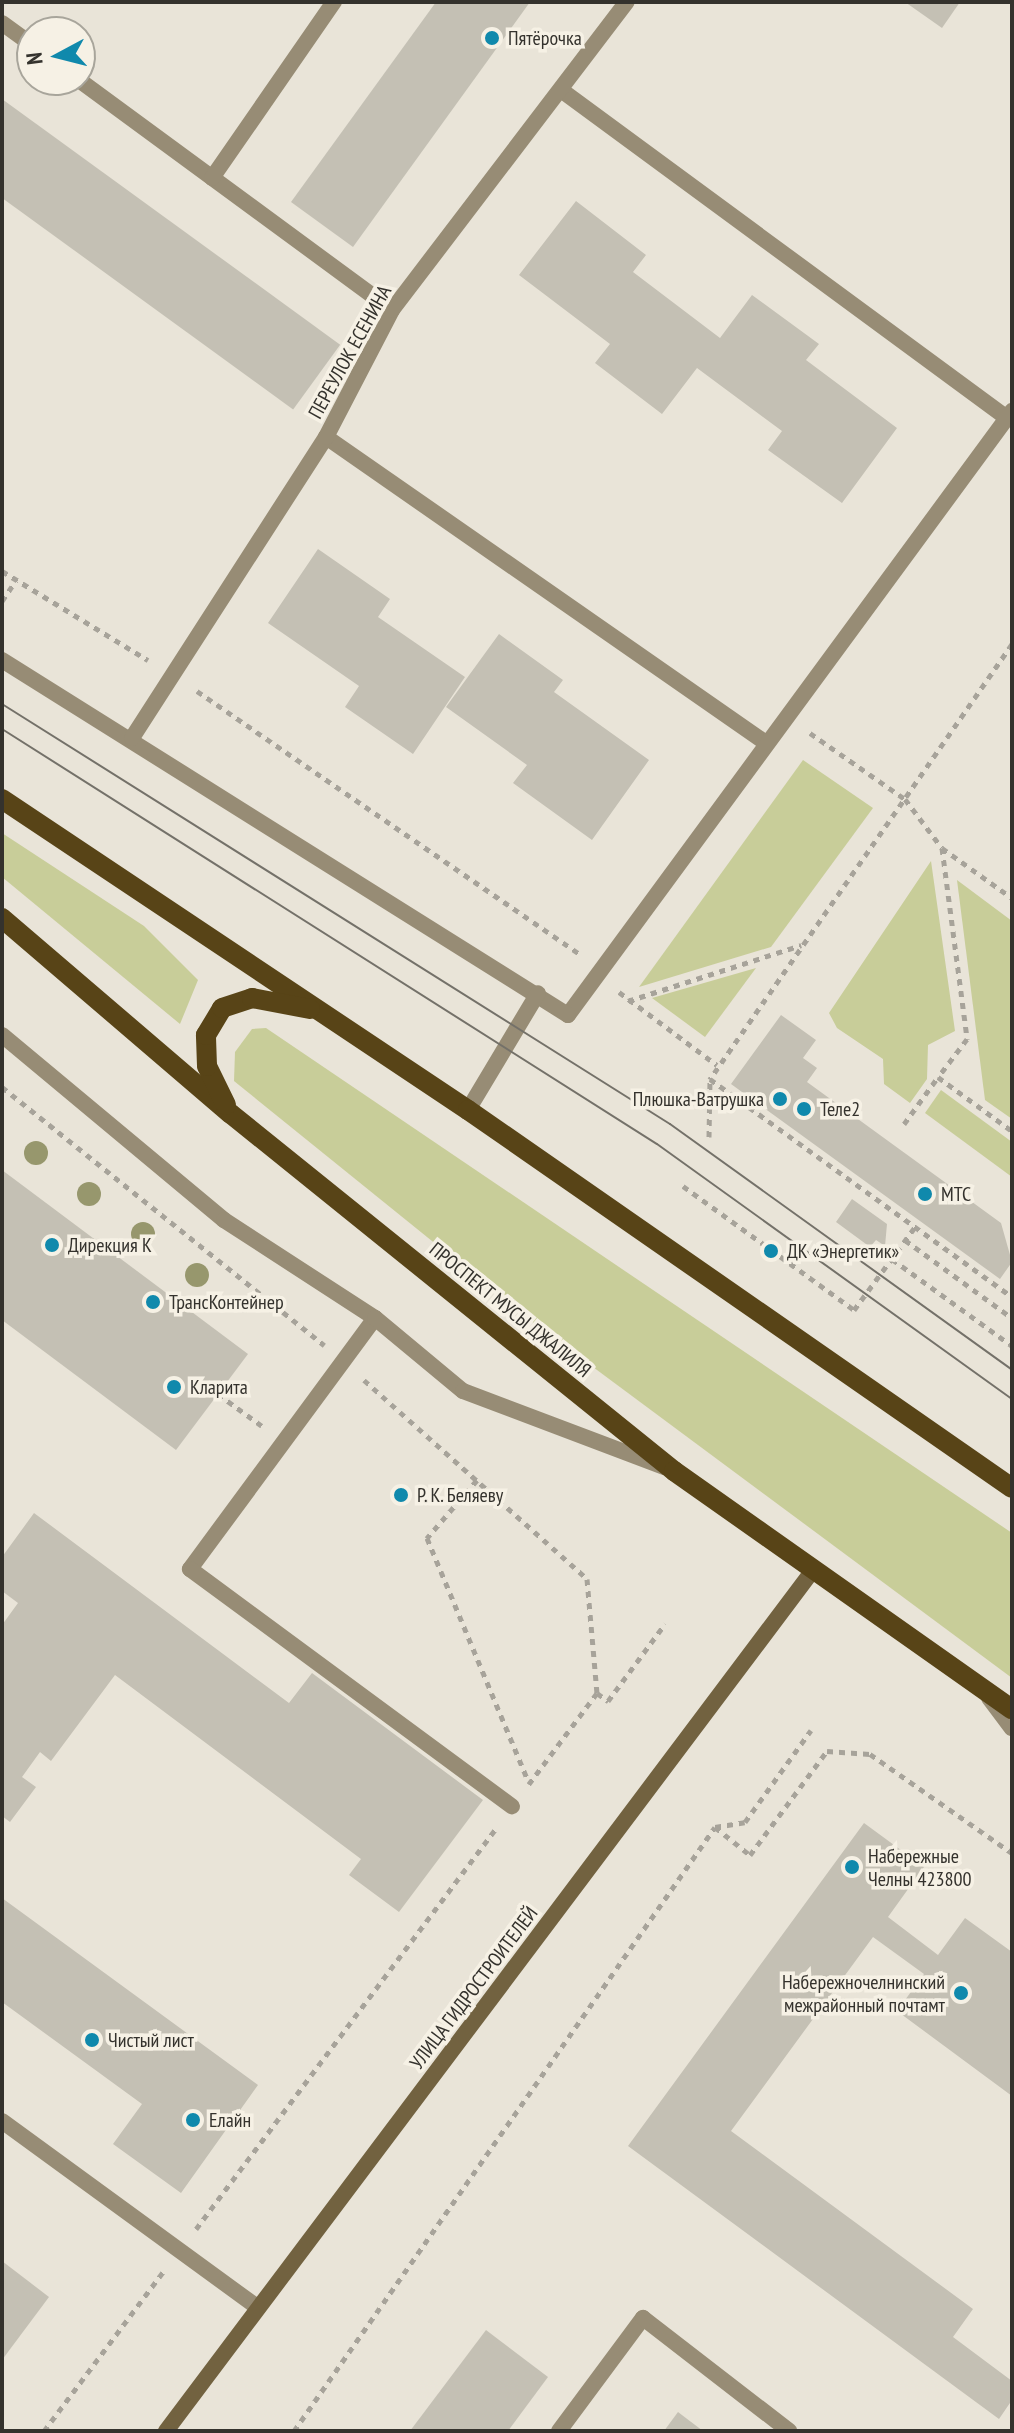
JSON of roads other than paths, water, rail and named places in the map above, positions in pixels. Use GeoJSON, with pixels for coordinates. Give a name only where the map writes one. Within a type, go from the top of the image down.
{"type":"FeatureCollection","features":[{"type":"Feature","properties":{"kind":"main road"},"geometry":{"type":"LineString","coordinates":[[2,799],[468,1110],[1012,1488]]}},
{"type":"Feature","properties":{"kind":"main road","name":"ПРОСПЕКТ МУСЫ ДЖАЛИЛЯ"},"geometry":{"type":"LineString","coordinates":[[2,918],[231,1114],[674,1471],[1012,1709]]}},
{"type":"Feature","properties":{"kind":"main road"},"geometry":{"type":"LineString","coordinates":[[231,1114],[207,1066],[206,1035],[222,1008],[252,998],[325,1013]]}},
{"type":"Feature","properties":{"kind":"main road","name":"УЛИЦА ГИДРОСТРОИТЕЛЕЙ"},"geometry":{"type":"LineString","coordinates":[[166,2431],[814,1569]]}},
{"type":"Feature","properties":{"kind":"street"},"geometry":{"type":"LineString","coordinates":[[212,178],[334,2]]}},
{"type":"Feature","properties":{"kind":"street","name":"ПЕРЕУЛОК ЕСЕНИНА"},"geometry":{"type":"LineString","coordinates":[[132,738],[326,437],[392,310],[627,2]]}},
{"type":"Feature","properties":{"kind":"street"},"geometry":{"type":"LineString","coordinates":[[2,660],[132,738],[538,993],[568,1015],[763,741],[786,717],[1010,414],[561,90]]}},
{"type":"Feature","properties":{"kind":"street"},"geometry":{"type":"LineString","coordinates":[[96,93],[392,310]]}},
{"type":"Feature","properties":{"kind":"street"},"geometry":{"type":"LineString","coordinates":[[326,437],[763,741]]}},
{"type":"Feature","properties":{"kind":"street"},"geometry":{"type":"LineString","coordinates":[[468,1110],[538,993]]}},
{"type":"Feature","properties":{"kind":"street"},"geometry":{"type":"LineString","coordinates":[[2,1035],[224,1220],[375,1318],[463,1391],[674,1471]]}},
{"type":"Feature","properties":{"kind":"street"},"geometry":{"type":"LineString","coordinates":[[375,1318],[190,1569],[512,1806]]}},
{"type":"Feature","properties":{"kind":"street"},"geometry":{"type":"LineString","coordinates":[[978,1684],[1012,1728]]}},
{"type":"Feature","properties":{"kind":"street"},"geometry":{"type":"LineString","coordinates":[[2,2121],[258,2308]]}},
{"type":"Feature","properties":{"kind":"street"},"geometry":{"type":"LineString","coordinates":[[559,2431],[643,2318],[789,2431]]}},
{"type":"Feature","properties":{"kind":"tram line"},"geometry":{"type":"LineString","coordinates":[[2,704],[670,1124],[1012,1370]]}},
{"type":"Feature","properties":{"kind":"tram line"},"geometry":{"type":"LineString","coordinates":[[2,729],[657,1144],[1012,1399]]}},
{"type":"Feature","properties":{"kind":"place","name":"Пятёрочка"},"geometry":{"type":"Point","coordinates":[492,38]}},
{"type":"Feature","properties":{"kind":"place","name":"Плюшка-Ватрушка"},"geometry":{"type":"Point","coordinates":[780,1099]}},
{"type":"Feature","properties":{"kind":"place","name":"Теле2"},"geometry":{"type":"Point","coordinates":[804,1109]}},
{"type":"Feature","properties":{"kind":"place","name":"МТС"},"geometry":{"type":"Point","coordinates":[925,1194]}},
{"type":"Feature","properties":{"kind":"place","name":"Дирекция К"},"geometry":{"type":"Point","coordinates":[52,1245]}},
{"type":"Feature","properties":{"kind":"place","name":"ДК «Энергетик»"},"geometry":{"type":"Point","coordinates":[771,1251]}},
{"type":"Feature","properties":{"kind":"place","name":"ТрансКонтейнер"},"geometry":{"type":"Point","coordinates":[153,1302]}},
{"type":"Feature","properties":{"kind":"place","name":"Кларита"},"geometry":{"type":"Point","coordinates":[174,1387]}},
{"type":"Feature","properties":{"kind":"place","name":"Р. К. Беляеву"},"geometry":{"type":"Point","coordinates":[401,1495]}},
{"type":"Feature","properties":{"kind":"place","name":"Набережные Челны 423800"},"geometry":{"type":"Point","coordinates":[852,1867]}},
{"type":"Feature","properties":{"kind":"place","name":"Набережночелнинский межрайонный почтамт"},"geometry":{"type":"Point","coordinates":[961,1993]}},
{"type":"Feature","properties":{"kind":"place","name":"Чистый лист"},"geometry":{"type":"Point","coordinates":[92,2040]}},
{"type":"Feature","properties":{"kind":"place","name":"Елайн"},"geometry":{"type":"Point","coordinates":[193,2120]}}]}
